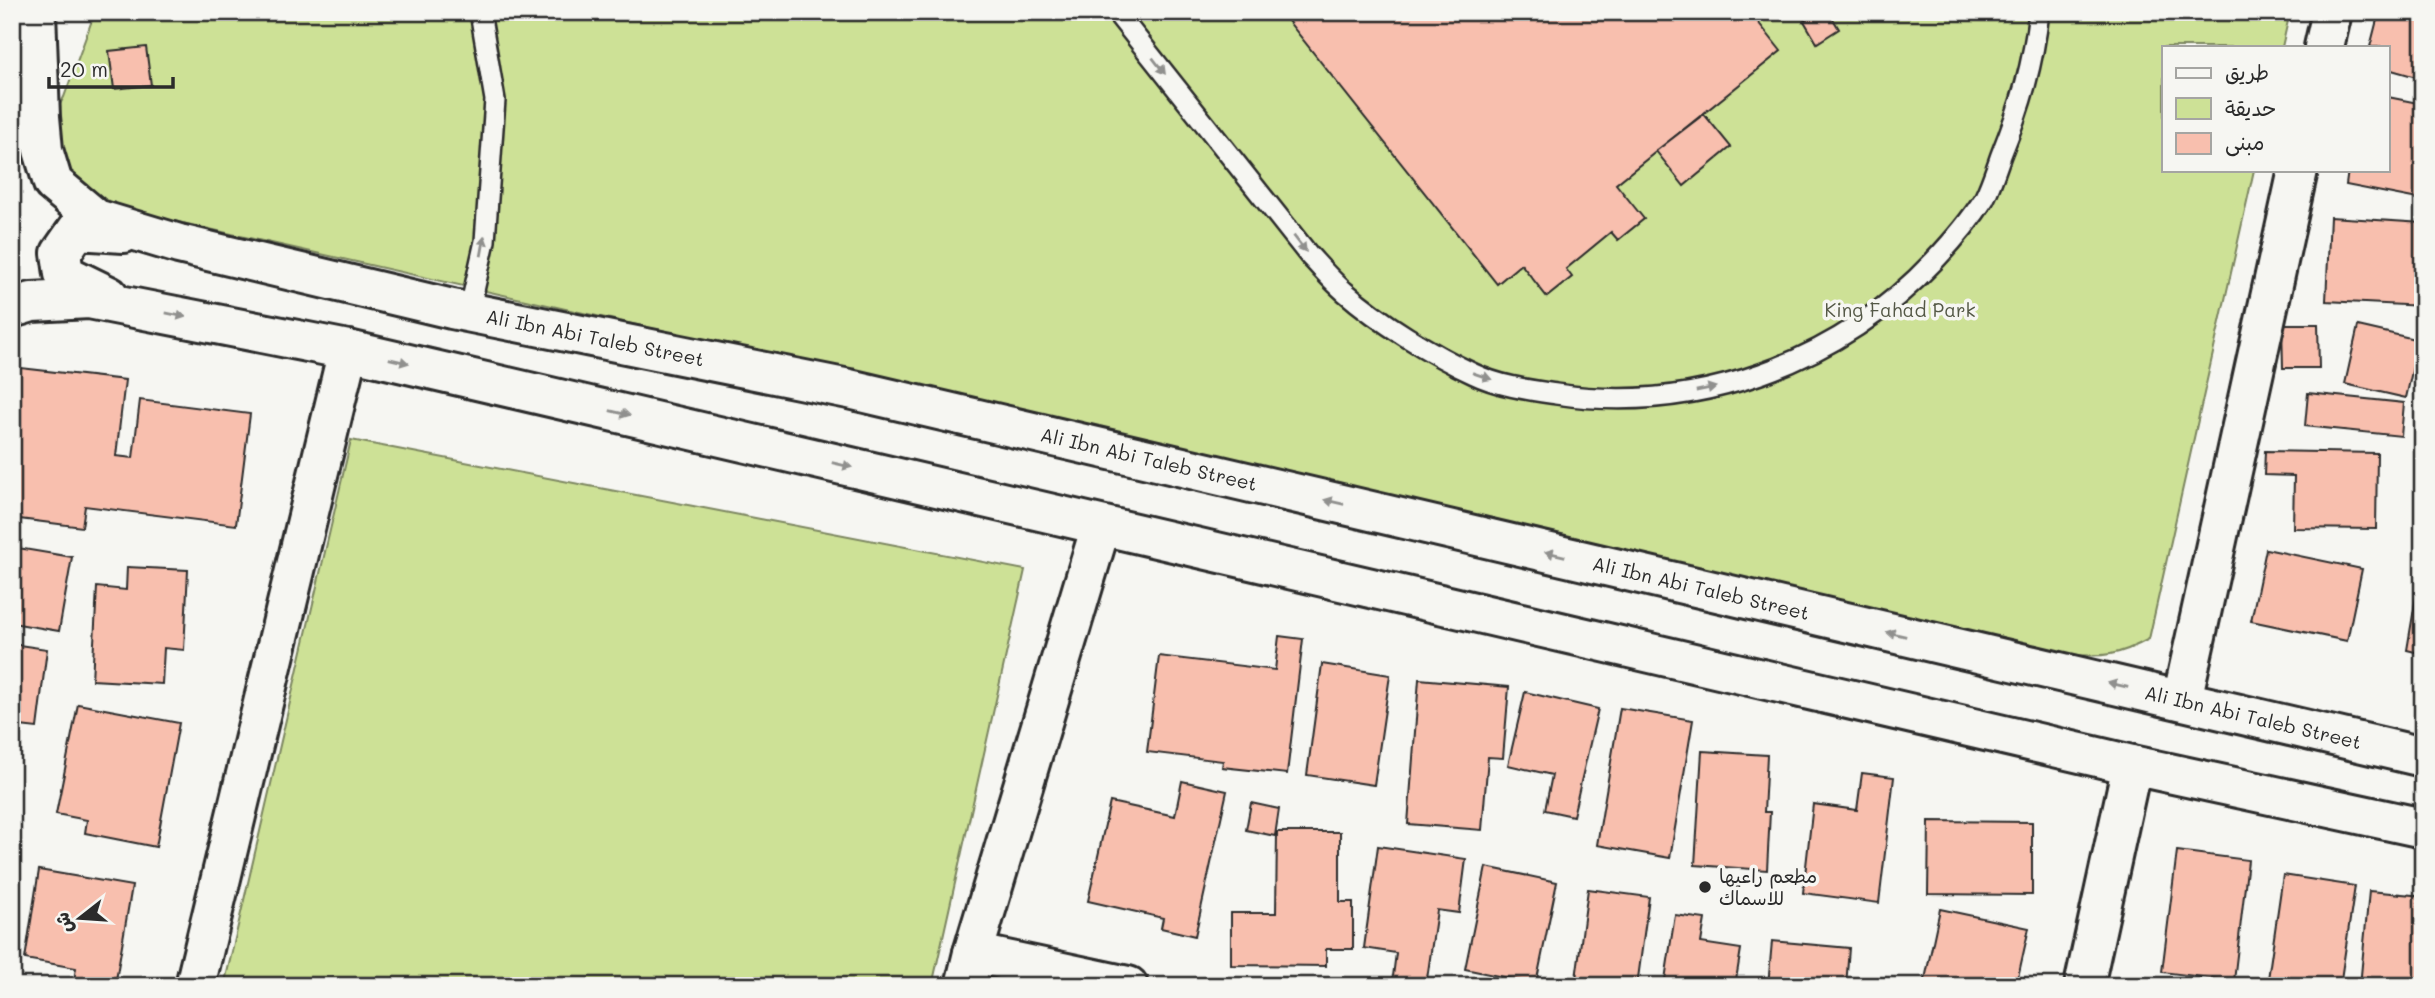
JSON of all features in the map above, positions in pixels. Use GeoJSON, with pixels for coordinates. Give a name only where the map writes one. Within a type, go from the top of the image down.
{"type":"FeatureCollection","features":[{"type":"Feature","properties":{"kind":"street"},"geometry":{"type":"LineString","coordinates":[[12,65],[25,12]]}},
{"type":"Feature","properties":{"kind":"street","name":"Ali Ibn Abi Taleb Street"},"geometry":{"type":"LineString","coordinates":[[36,12],[43,150],[53,183],[96,219],[179,244],[469,313],[849,389],[2423,757]]}},
{"type":"Feature","properties":{"kind":"street"},"geometry":{"type":"LineString","coordinates":[[2324,46],[2332,12]]}},
{"type":"Feature","properties":{"kind":"street"},"geometry":{"type":"LineString","coordinates":[[2182,700],[2298,172]]}},
{"type":"Feature","properties":{"kind":"street"},"geometry":{"type":"LineString","coordinates":[[132,307],[64,274],[61,253],[77,230],[147,234]]}},
{"type":"Feature","properties":{"kind":"street"},"geometry":{"type":"LineString","coordinates":[[12,308],[32,302],[89,299],[348,349],[2132,765],[2423,828]]}},
{"type":"Feature","properties":{"kind":"street"},"geometry":{"type":"LineString","coordinates":[[195,986],[348,349]]}},
{"type":"Feature","properties":{"kind":"street"},"geometry":{"type":"LineString","coordinates":[[1101,526],[969,970],[1128,986]]}},
{"type":"Feature","properties":{"kind":"street"},"geometry":{"type":"LineString","coordinates":[[2084,986],[2132,765]]}},
{"type":"Feature","properties":{"kind":"lane"},"geometry":{"type":"LineString","coordinates":[[469,313],[485,241],[495,100],[480,12]]}},
{"type":"Feature","properties":{"kind":"lane"},"geometry":{"type":"LineString","coordinates":[[1116,12],[1308,254],[1343,291],[1380,319],[1476,375],[1527,390],[1566,396],[1632,399],[1684,394],[1736,383],[1786,365],[1833,342],[1877,313],[1917,279],[1953,241],[1984,198],[2022,99],[2035,52],[2039,12]]}},
{"type":"Feature","properties":{"kind":"green space","name":"King Fahad Park"},"geometry":{"type":"Polygon","coordinates":[[[95,12],[2290,12],[2282,46],[2162,46],[2162,172],[2254,172],[2149,639],[2120,652],[2091,656],[2069,654],[1127,435],[98,204],[59,166],[54,115],[64,97],[95,12]]]}},
{"type":"Feature","properties":{"kind":"green space"},"geometry":{"type":"Polygon","coordinates":[[[351,440],[1025,570],[932,986],[224,986],[351,440]]]}},
{"type":"Feature","properties":{"kind":"building"},"geometry":{"type":"Polygon","coordinates":[[[1281,12],[1750,12],[1781,51],[1616,184],[1644,219],[1618,240],[1611,232],[1566,269],[1572,277],[1547,297],[1521,264],[1497,284],[1281,12]]]}},
{"type":"Feature","properties":{"kind":"building"},"geometry":{"type":"Polygon","coordinates":[[[1818,12],[1829,12],[1839,29],[1817,43],[1804,21],[1818,12]]]}},
{"type":"Feature","properties":{"kind":"building"},"geometry":{"type":"Polygon","coordinates":[[[2379,12],[2423,12],[2423,79],[2390,70],[2390,46],[2370,46],[2379,12]]]}},
{"type":"Feature","properties":{"kind":"building"},"geometry":{"type":"Polygon","coordinates":[[[146,47],[151,85],[114,89],[109,51],[146,47]]]}},
{"type":"Feature","properties":{"kind":"building"},"geometry":{"type":"Polygon","coordinates":[[[2390,97],[2423,104],[2423,200],[2346,185],[2348,172],[2390,172],[2390,97]]]}},
{"type":"Feature","properties":{"kind":"building"},"geometry":{"type":"Polygon","coordinates":[[[1704,114],[1731,147],[1684,186],[1656,151],[1704,114]]]}},
{"type":"Feature","properties":{"kind":"building"},"geometry":{"type":"Polygon","coordinates":[[[2330,217],[2423,223],[2423,306],[2326,301],[2330,217]]]}},
{"type":"Feature","properties":{"kind":"building"},"geometry":{"type":"Polygon","coordinates":[[[2282,324],[2318,324],[2319,368],[2283,368],[2282,324]]]}},
{"type":"Feature","properties":{"kind":"building"},"geometry":{"type":"Polygon","coordinates":[[[2358,326],[2419,340],[2406,398],[2345,384],[2358,326]]]}},
{"type":"Feature","properties":{"kind":"building"},"geometry":{"type":"Polygon","coordinates":[[[12,367],[125,380],[116,456],[133,458],[140,400],[250,414],[236,525],[85,506],[82,527],[12,518],[12,367]]]}},
{"type":"Feature","properties":{"kind":"building"},"geometry":{"type":"Polygon","coordinates":[[[2308,393],[2404,403],[2401,436],[2305,426],[2308,393]]]}},
{"type":"Feature","properties":{"kind":"building"},"geometry":{"type":"Polygon","coordinates":[[[2265,451],[2377,453],[2376,529],[2293,528],[2294,476],[2264,475],[2265,451]]]}},
{"type":"Feature","properties":{"kind":"building"},"geometry":{"type":"Polygon","coordinates":[[[12,547],[72,557],[59,631],[12,623],[12,547]]]}},
{"type":"Feature","properties":{"kind":"building"},"geometry":{"type":"Polygon","coordinates":[[[2266,549],[2362,569],[2347,641],[2251,621],[2266,549]]]}},
{"type":"Feature","properties":{"kind":"building"},"geometry":{"type":"Polygon","coordinates":[[[127,567],[188,570],[184,650],[164,648],[162,684],[92,680],[97,587],[126,590],[127,567]]]}},
{"type":"Feature","properties":{"kind":"building"},"geometry":{"type":"Polygon","coordinates":[[[2419,579],[2423,579],[2423,654],[2407,650],[2419,579]]]}},
{"type":"Feature","properties":{"kind":"building"},"geometry":{"type":"Polygon","coordinates":[[[1279,636],[1303,639],[1287,774],[1222,767],[1223,761],[1147,752],[1159,656],[1275,670],[1279,636]]]}},
{"type":"Feature","properties":{"kind":"building"},"geometry":{"type":"Polygon","coordinates":[[[12,644],[47,649],[37,728],[12,725],[12,644]]]}},
{"type":"Feature","properties":{"kind":"building"},"geometry":{"type":"Polygon","coordinates":[[[1322,664],[1390,675],[1374,785],[1307,775],[1322,664]]]}},
{"type":"Feature","properties":{"kind":"building"},"geometry":{"type":"Polygon","coordinates":[[[1419,679],[1509,687],[1503,758],[1488,757],[1482,830],[1408,824],[1419,679]]]}},
{"type":"Feature","properties":{"kind":"building"},"geometry":{"type":"Polygon","coordinates":[[[1525,692],[1598,709],[1573,816],[1545,810],[1552,775],[1508,765],[1525,692]]]}},
{"type":"Feature","properties":{"kind":"building"},"geometry":{"type":"Polygon","coordinates":[[[78,704],[179,723],[156,847],[85,833],[87,820],[56,814],[78,704]]]}},
{"type":"Feature","properties":{"kind":"building"},"geometry":{"type":"Polygon","coordinates":[[[1620,708],[1693,720],[1670,858],[1597,845],[1620,708]]]}},
{"type":"Feature","properties":{"kind":"building"},"geometry":{"type":"Polygon","coordinates":[[[1702,751],[1767,755],[1764,812],[1770,812],[1767,870],[1695,865],[1702,751]]]}},
{"type":"Feature","properties":{"kind":"building"},"geometry":{"type":"Polygon","coordinates":[[[1862,773],[1894,777],[1879,903],[1803,893],[1813,804],[1857,810],[1862,773]]]}},
{"type":"Feature","properties":{"kind":"building"},"geometry":{"type":"Polygon","coordinates":[[[1182,781],[1227,791],[1195,936],[1161,928],[1163,918],[1088,901],[1110,802],[1175,816],[1182,781]]]}},
{"type":"Feature","properties":{"kind":"building"},"geometry":{"type":"Polygon","coordinates":[[[1251,803],[1279,809],[1275,836],[1246,830],[1251,803]]]}},
{"type":"Feature","properties":{"kind":"building"},"geometry":{"type":"Polygon","coordinates":[[[1929,821],[2032,822],[2032,895],[1928,894],[1929,821]]]}},
{"type":"Feature","properties":{"kind":"building"},"geometry":{"type":"Polygon","coordinates":[[[1277,832],[1340,832],[1340,902],[1353,902],[1353,949],[1326,949],[1326,966],[1231,965],[1231,913],[1276,913],[1277,832]]]}},
{"type":"Feature","properties":{"kind":"building"},"geometry":{"type":"Polygon","coordinates":[[[1378,846],[1466,859],[1459,913],[1437,910],[1426,986],[1392,984],[1396,953],[1364,948],[1378,846]]]}},
{"type":"Feature","properties":{"kind":"building"},"geometry":{"type":"Polygon","coordinates":[[[2177,851],[2248,860],[2234,981],[2162,972],[2177,851]]]}},
{"type":"Feature","properties":{"kind":"building"},"geometry":{"type":"Polygon","coordinates":[[[1486,867],[1557,882],[1536,984],[1465,969],[1486,867]]]}},
{"type":"Feature","properties":{"kind":"building"},"geometry":{"type":"Polygon","coordinates":[[[39,870],[132,886],[115,986],[73,986],[76,968],[25,959],[39,870]]]}},
{"type":"Feature","properties":{"kind":"building"},"geometry":{"type":"Polygon","coordinates":[[[2283,875],[2355,886],[2340,986],[2267,986],[2283,875]]]}},
{"type":"Feature","properties":{"kind":"building"},"geometry":{"type":"Polygon","coordinates":[[[1588,889],[1649,897],[1637,986],[1575,986],[1588,889]]]}},
{"type":"Feature","properties":{"kind":"building"},"geometry":{"type":"Polygon","coordinates":[[[2369,891],[2423,896],[2423,986],[2360,986],[2369,891]]]}},
{"type":"Feature","properties":{"kind":"building"},"geometry":{"type":"Polygon","coordinates":[[[1940,909],[2029,928],[2016,986],[1924,984],[1940,909]]]}},
{"type":"Feature","properties":{"kind":"building"},"geometry":{"type":"Polygon","coordinates":[[[1675,915],[1705,919],[1701,943],[1741,949],[1735,986],[1664,986],[1675,915]]]}},
{"type":"Feature","properties":{"kind":"building"},"geometry":{"type":"Polygon","coordinates":[[[1772,941],[1849,948],[1846,986],[1768,986],[1772,941]]]}},
{"type":"Feature","properties":{"kind":"place","name":"مطعم راعيها للاسماك"},"geometry":{"type":"Point","coordinates":[1705,887]}}]}
